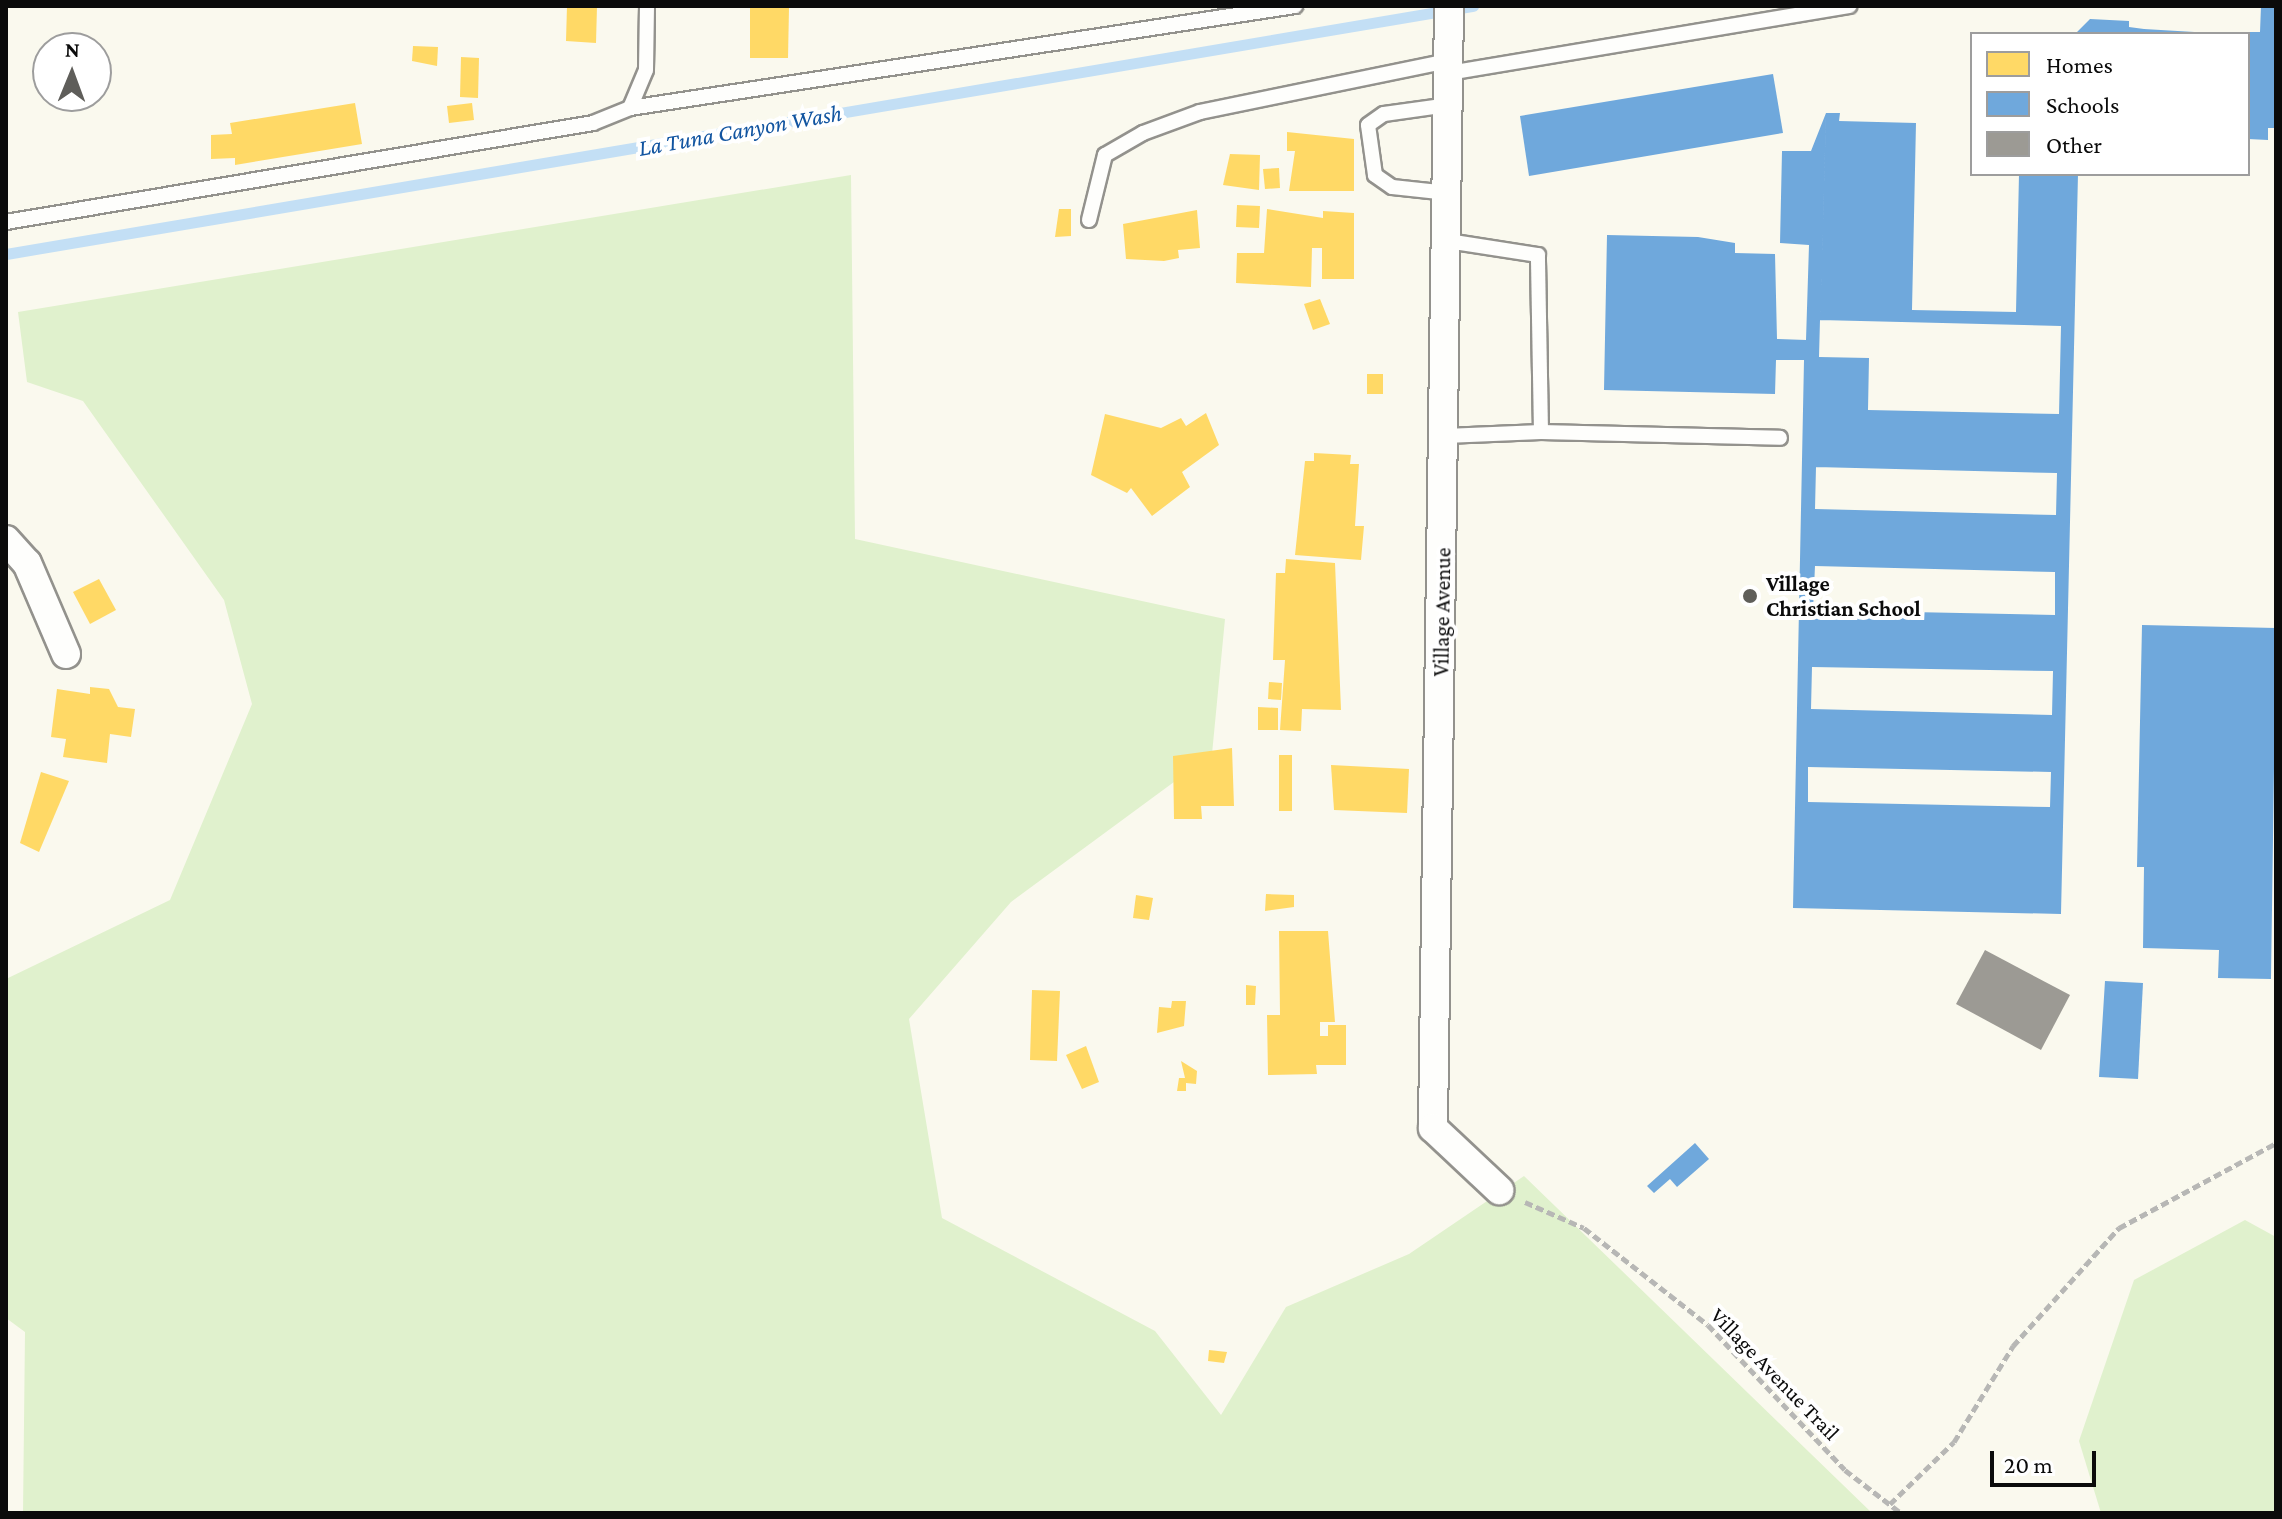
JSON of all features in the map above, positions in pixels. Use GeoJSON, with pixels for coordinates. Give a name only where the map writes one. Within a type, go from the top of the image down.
{"type":"FeatureCollection","features":[{"type":"Feature","properties":{"kind":"street","name":"Village Avenue"},"geometry":{"type":"LineString","coordinates":[[1449,16],[1449,193],[1433,1128],[1499,1190]]}},
{"type":"Feature","properties":{"kind":"street"},"geometry":{"type":"LineString","coordinates":[[6,540],[27,563],[66,654]]}},
{"type":"Feature","properties":{"kind":"lane"},"geometry":{"type":"LineString","coordinates":[[630,108],[646,70],[647,6]]}},
{"type":"Feature","properties":{"kind":"lane"},"geometry":{"type":"LineString","coordinates":[[6,222],[593,123],[630,108],[1295,6]]}},
{"type":"Feature","properties":{"kind":"lane"},"geometry":{"type":"LineString","coordinates":[[1089,220],[1105,155],[1143,133],[1200,112],[1449,67],[1849,6]]}},
{"type":"Feature","properties":{"kind":"lane"},"geometry":{"type":"LineString","coordinates":[[1449,105],[1384,114],[1368,125],[1375,175],[1392,187],[1449,193]]}},
{"type":"Feature","properties":{"kind":"lane"},"geometry":{"type":"LineString","coordinates":[[1448,241],[1538,255],[1541,432]]}},
{"type":"Feature","properties":{"kind":"lane"},"geometry":{"type":"LineString","coordinates":[[1445,436],[1541,432],[1780,438]]}},
{"type":"Feature","properties":{"kind":"path"},"geometry":{"type":"LineString","coordinates":[[1890,1504],[1954,1442],[2013,1346],[2119,1228],[2276,1143]]}},
{"type":"Feature","properties":{"kind":"path","name":"Village Avenue Trail"},"geometry":{"type":"LineString","coordinates":[[1499,1190],[1584,1228],[1708,1325],[1845,1470],[1901,1513]]}},
{"type":"Feature","properties":{"kind":"green space"},"geometry":{"type":"Polygon","coordinates":[[[851,175],[855,539],[1225,619],[1212,754],[1011,902],[909,1019],[942,1218],[1155,1331],[1221,1415],[1286,1307],[1409,1254],[1524,1176],[1872,1513],[23,1513],[25,1332],[6,1318],[6,979],[170,900],[252,704],[224,600],[83,401],[27,382],[18,312],[851,175]]]}},
{"type":"Feature","properties":{"kind":"green space"},"geometry":{"type":"Polygon","coordinates":[[[2245,1220],[2276,1237],[2276,1513],[2101,1513],[2079,1441],[2134,1280],[2245,1220]]]}},
{"type":"Feature","properties":{"kind":"building: Homes"},"geometry":{"type":"Polygon","coordinates":[[[567,6],[597,6],[596,43],[566,41],[567,6]]]}},
{"type":"Feature","properties":{"kind":"building: Homes"},"geometry":{"type":"Polygon","coordinates":[[[750,8],[789,8],[788,58],[750,58],[750,8]]]}},
{"type":"Feature","properties":{"kind":"building: Homes"},"geometry":{"type":"Polygon","coordinates":[[[413,46],[438,47],[437,66],[412,61],[413,46]]]}},
{"type":"Feature","properties":{"kind":"building: Homes"},"geometry":{"type":"Polygon","coordinates":[[[461,57],[479,58],[478,98],[460,97],[461,57]]]}},
{"type":"Feature","properties":{"kind":"building: Homes"},"geometry":{"type":"Polygon","coordinates":[[[355,103],[362,144],[235,165],[235,158],[211,159],[211,135],[232,134],[230,123],[355,103]]]}},
{"type":"Feature","properties":{"kind":"building: Homes"},"geometry":{"type":"Polygon","coordinates":[[[472,103],[474,120],[449,123],[447,106],[472,103]]]}},
{"type":"Feature","properties":{"kind":"building: Homes"},"geometry":{"type":"Polygon","coordinates":[[[1287,132],[1354,139],[1354,191],[1289,191],[1295,151],[1287,151],[1287,132]]]}},
{"type":"Feature","properties":{"kind":"building: Homes"},"geometry":{"type":"Polygon","coordinates":[[[1230,154],[1260,155],[1259,190],[1223,185],[1230,154]]]}},
{"type":"Feature","properties":{"kind":"building: Homes"},"geometry":{"type":"Polygon","coordinates":[[[1279,168],[1280,188],[1265,189],[1263,169],[1279,168]]]}},
{"type":"Feature","properties":{"kind":"building: Homes"},"geometry":{"type":"Polygon","coordinates":[[[1237,205],[1260,206],[1259,228],[1236,227],[1237,205]]]}},
{"type":"Feature","properties":{"kind":"building: Homes"},"geometry":{"type":"Polygon","coordinates":[[[1059,209],[1071,209],[1071,236],[1055,237],[1059,209]]]}},
{"type":"Feature","properties":{"kind":"building: Homes"},"geometry":{"type":"Polygon","coordinates":[[[1267,209],[1323,218],[1323,211],[1354,213],[1354,279],[1322,279],[1322,248],[1312,248],[1311,287],[1236,283],[1237,253],[1264,253],[1267,209]]]}},
{"type":"Feature","properties":{"kind":"building: Homes"},"geometry":{"type":"Polygon","coordinates":[[[1197,210],[1200,248],[1178,250],[1179,258],[1164,261],[1126,259],[1123,224],[1197,210]]]}},
{"type":"Feature","properties":{"kind":"building: Homes"},"geometry":{"type":"Polygon","coordinates":[[[1320,299],[1330,324],[1313,330],[1304,304],[1320,299]]]}},
{"type":"Feature","properties":{"kind":"building: Homes"},"geometry":{"type":"Polygon","coordinates":[[[1367,374],[1383,374],[1383,394],[1367,394],[1367,374]]]}},
{"type":"Feature","properties":{"kind":"building: Homes"},"geometry":{"type":"Polygon","coordinates":[[[1206,413],[1219,445],[1182,472],[1190,487],[1152,516],[1131,488],[1127,493],[1091,475],[1105,414],[1161,428],[1181,418],[1186,426],[1206,413]]]}},
{"type":"Feature","properties":{"kind":"building: Homes"},"geometry":{"type":"Polygon","coordinates":[[[1314,453],[1351,455],[1350,464],[1359,464],[1355,526],[1364,526],[1361,560],[1295,555],[1305,461],[1314,461],[1314,453]]]}},
{"type":"Feature","properties":{"kind":"building: Homes"},"geometry":{"type":"Polygon","coordinates":[[[1286,559],[1335,563],[1341,710],[1302,709],[1301,731],[1280,730],[1285,660],[1273,660],[1276,573],[1285,573],[1286,559]]]}},
{"type":"Feature","properties":{"kind":"building: Homes"},"geometry":{"type":"Polygon","coordinates":[[[99,579],[116,610],[90,624],[73,592],[99,579]]]}},
{"type":"Feature","properties":{"kind":"building: Homes"},"geometry":{"type":"Polygon","coordinates":[[[1269,682],[1282,683],[1281,700],[1268,699],[1269,682]]]}},
{"type":"Feature","properties":{"kind":"building: Homes"},"geometry":{"type":"Polygon","coordinates":[[[90,687],[109,689],[118,707],[135,709],[131,737],[110,734],[107,763],[63,757],[66,739],[51,737],[57,689],[90,694],[90,687]]]}},
{"type":"Feature","properties":{"kind":"building: Homes"},"geometry":{"type":"Polygon","coordinates":[[[1258,707],[1278,708],[1278,730],[1258,730],[1258,707]]]}},
{"type":"Feature","properties":{"kind":"building: Homes"},"geometry":{"type":"Polygon","coordinates":[[[1232,748],[1234,806],[1201,806],[1202,819],[1174,819],[1173,756],[1232,748]]]}},
{"type":"Feature","properties":{"kind":"building: Homes"},"geometry":{"type":"Polygon","coordinates":[[[1279,755],[1292,755],[1292,811],[1279,811],[1279,755]]]}},
{"type":"Feature","properties":{"kind":"building: Homes"},"geometry":{"type":"Polygon","coordinates":[[[1331,765],[1409,769],[1407,813],[1334,810],[1331,765]]]}},
{"type":"Feature","properties":{"kind":"building: Homes"},"geometry":{"type":"Polygon","coordinates":[[[41,772],[69,781],[39,852],[20,843],[41,772]]]}},
{"type":"Feature","properties":{"kind":"building: Homes"},"geometry":{"type":"Polygon","coordinates":[[[1266,894],[1294,895],[1294,907],[1265,911],[1266,894]]]}},
{"type":"Feature","properties":{"kind":"building: Homes"},"geometry":{"type":"Polygon","coordinates":[[[1136,895],[1153,898],[1149,920],[1133,918],[1136,895]]]}},
{"type":"Feature","properties":{"kind":"building: Homes"},"geometry":{"type":"Polygon","coordinates":[[[1279,931],[1328,931],[1335,1022],[1320,1022],[1320,1036],[1328,1036],[1328,1025],[1346,1025],[1346,1065],[1316,1065],[1317,1074],[1268,1075],[1267,1015],[1280,1015],[1279,931]]]}},
{"type":"Feature","properties":{"kind":"building: Homes"},"geometry":{"type":"Polygon","coordinates":[[[1246,985],[1256,986],[1255,1005],[1246,1005],[1246,985]]]}},
{"type":"Feature","properties":{"kind":"building: Homes"},"geometry":{"type":"Polygon","coordinates":[[[1032,990],[1060,991],[1057,1061],[1030,1060],[1032,990]]]}},
{"type":"Feature","properties":{"kind":"building: Homes"},"geometry":{"type":"Polygon","coordinates":[[[1172,1001],[1186,1001],[1184,1026],[1157,1033],[1159,1007],[1171,1008],[1172,1001]]]}},
{"type":"Feature","properties":{"kind":"building: Homes"},"geometry":{"type":"Polygon","coordinates":[[[1086,1046],[1099,1082],[1082,1089],[1066,1055],[1086,1046]]]}},
{"type":"Feature","properties":{"kind":"building: Homes"},"geometry":{"type":"Polygon","coordinates":[[[1181,1061],[1197,1071],[1196,1084],[1186,1083],[1186,1091],[1177,1091],[1179,1078],[1185,1078],[1181,1061]]]}},
{"type":"Feature","properties":{"kind":"building: Homes"},"geometry":{"type":"Polygon","coordinates":[[[1209,1350],[1227,1352],[1224,1363],[1208,1361],[1209,1350]]]}},
{"type":"Feature","properties":{"kind":"building: Schools"},"geometry":{"type":"Polygon","coordinates":[[[2261,6],[2276,6],[2276,128],[2268,128],[2268,140],[2250,139],[2250,32],[2260,32],[2261,6]]]}},
{"type":"Feature","properties":{"kind":"building: Schools"},"geometry":{"type":"Polygon","coordinates":[[[2090,19],[2129,21],[2129,27],[2144,29],[2194,32],[2077,32],[2090,19]]]}},
{"type":"Feature","properties":{"kind":"building: Schools"},"geometry":{"type":"Polygon","coordinates":[[[1773,74],[1783,133],[1529,176],[1520,116],[1773,74]]]}},
{"type":"Feature","properties":{"kind":"building: Schools"},"geometry":{"type":"Polygon","coordinates":[[[1826,113],[1840,113],[1839,121],[1916,123],[1912,310],[2016,312],[2019,176],[2078,176],[2061,914],[1793,908],[1804,360],[1776,360],[1775,394],[1604,390],[1607,235],[1698,237],[1735,243],[1735,253],[1775,254],[1777,339],[1806,340],[1809,245],[1780,243],[1782,151],[1811,151],[1826,113]],[[1820,320],[1819,357],[1869,358],[1868,410],[2059,414],[2061,326],[1820,320]],[[1816,467],[1815,509],[2056,515],[2057,473],[1816,467]],[[1815,566],[1813,610],[2055,615],[2055,572],[1815,566]],[[1812,667],[1811,709],[2052,715],[2053,671],[1812,667]],[[1808,767],[1808,802],[2050,807],[2051,772],[1808,767]]]}},
{"type":"Feature","properties":{"kind":"building: Schools"},"geometry":{"type":"Polygon","coordinates":[[[2142,625],[2276,628],[2271,979],[2218,978],[2219,950],[2143,948],[2144,867],[2137,867],[2142,625]]]}},
{"type":"Feature","properties":{"kind":"building: Schools"},"geometry":{"type":"Polygon","coordinates":[[[2105,981],[2143,983],[2138,1079],[2099,1077],[2105,981]]]}},
{"type":"Feature","properties":{"kind":"building: Schools"},"geometry":{"type":"Polygon","coordinates":[[[1695,1143],[1709,1159],[1677,1187],[1670,1179],[1654,1193],[1647,1186],[1695,1143]]]}},
{"type":"Feature","properties":{"kind":"building: Other"},"geometry":{"type":"Polygon","coordinates":[[[1985,950],[2070,995],[2041,1050],[1956,1004],[1985,950]]]}},
{"type":"Feature","properties":{"kind":"waterway","name":"La Tuna Canyon Wash"},"geometry":{"type":"LineString","coordinates":[[6,254],[1473,6]]}},
{"type":"Feature","properties":{"kind":"place","name":"Village Christian School"},"geometry":{"type":"Point","coordinates":[1750,596]}}]}
